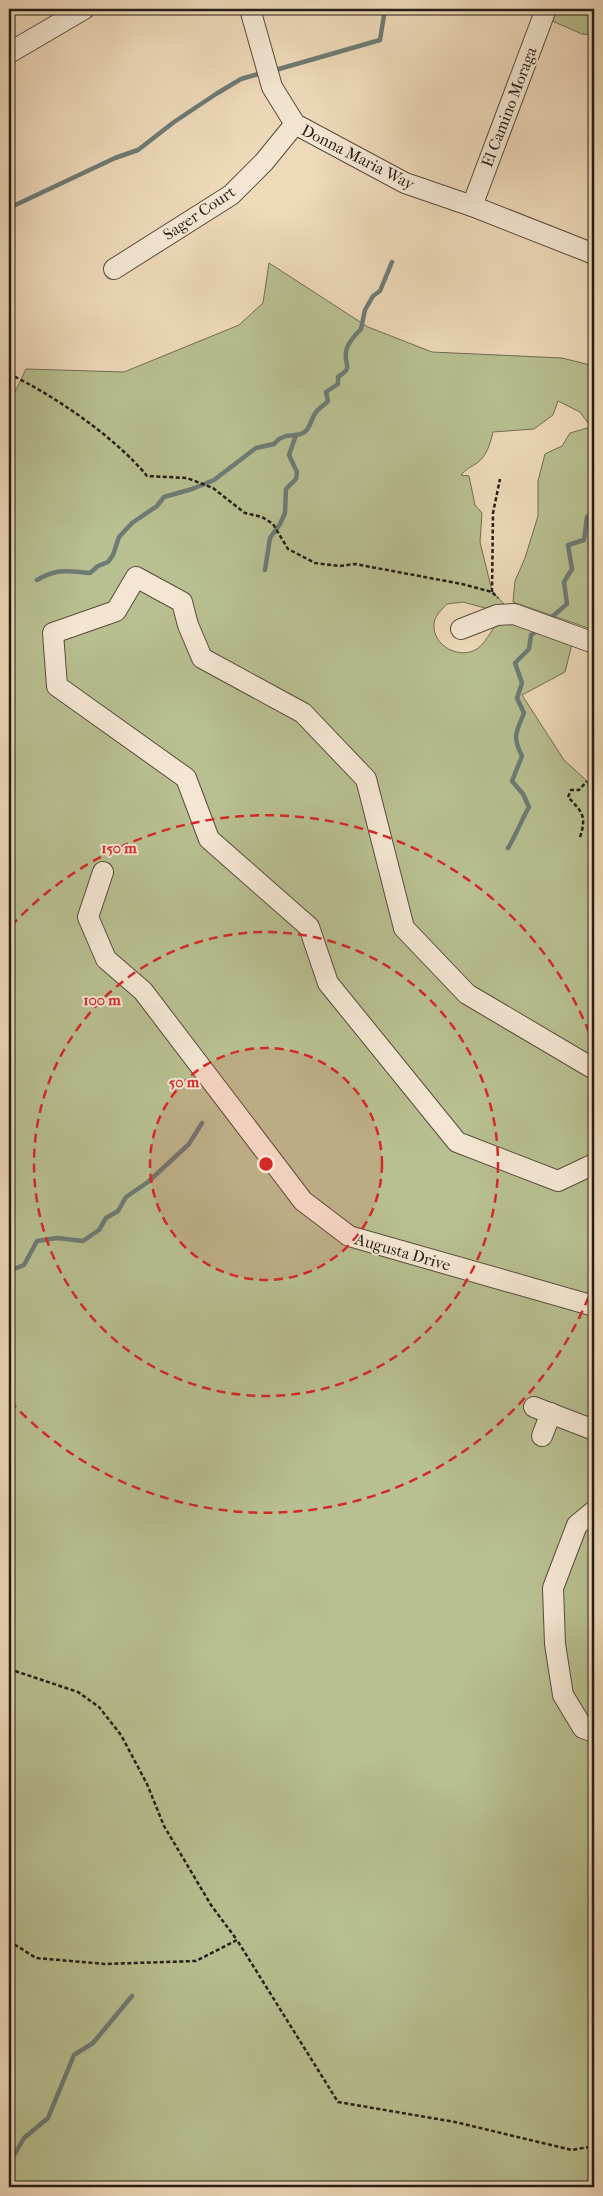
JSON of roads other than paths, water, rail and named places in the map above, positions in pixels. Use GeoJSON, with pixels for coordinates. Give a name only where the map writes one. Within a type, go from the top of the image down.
{"type":"FeatureCollection","features":[{"type":"Feature","properties":{"kind":"street"},"geometry":{"type":"LineString","coordinates":[[9,53],[84,9]]}},
{"type":"Feature","properties":{"kind":"street","name":"Donna Maria Way"},"geometry":{"type":"LineString","coordinates":[[250,9],[272,87],[295,124],[405,184],[472,206],[594,254]]}},
{"type":"Feature","properties":{"kind":"street","name":"El Camino Moraga"},"geometry":{"type":"LineString","coordinates":[[472,206],[546,9]]}},
{"type":"Feature","properties":{"kind":"street","name":"Sager Court"},"geometry":{"type":"LineString","coordinates":[[114,269],[231,195],[264,162],[295,124]]}},
{"type":"Feature","properties":{"kind":"street"},"geometry":{"type":"LineString","coordinates":[[594,1069],[467,994],[404,928],[366,779],[303,713],[202,658],[188,624],[182,602],[136,577],[116,611],[53,633],[57,686],[186,778],[210,839],[309,927],[328,983],[457,1142],[558,1181],[594,1164]]}},
{"type":"Feature","properties":{"kind":"street"},"geometry":{"type":"LineString","coordinates":[[461,629],[498,615],[515,616],[594,644]]}},
{"type":"Feature","properties":{"kind":"street","name":"Augusta Drive"},"geometry":{"type":"LineString","coordinates":[[103,872],[88,917],[106,958],[143,991],[302,1201],[349,1236],[594,1306]]}},
{"type":"Feature","properties":{"kind":"street"},"geometry":{"type":"LineString","coordinates":[[542,1436],[542,1410],[594,1430]]}},
{"type":"Feature","properties":{"kind":"street"},"geometry":{"type":"LineString","coordinates":[[594,1511],[578,1525],[553,1588],[555,1644],[563,1695],[583,1728],[594,1732]]}},
{"type":"Feature","properties":{"kind":"waterway"},"geometry":{"type":"LineString","coordinates":[[272,71],[380,40],[385,9]]}},
{"type":"Feature","properties":{"kind":"waterway"},"geometry":{"type":"LineString","coordinates":[[573,10],[594,12]]}},
{"type":"Feature","properties":{"kind":"waterway"},"geometry":{"type":"LineString","coordinates":[[9,208],[115,158],[138,150],[174,122],[216,94],[241,79],[262,73]]}},
{"type":"Feature","properties":{"kind":"waterway"},"geometry":{"type":"LineString","coordinates":[[265,570],[270,538],[285,513],[286,489],[296,479],[297,472],[289,455],[296,435],[301,434],[307,429],[316,412],[328,401],[326,392],[338,384],[338,377],[346,371],[346,350],[361,329],[365,310],[373,296],[380,291],[392,262]]}},
{"type":"Feature","properties":{"kind":"waterway"},"geometry":{"type":"LineString","coordinates":[[37,580],[57,572],[90,573],[98,566],[108,562],[113,555],[119,537],[132,523],[157,506],[164,497],[214,480],[256,448],[274,444],[286,436],[296,435]]}},
{"type":"Feature","properties":{"kind":"waterway"},"geometry":{"type":"LineString","coordinates":[[547,621],[567,604],[564,582],[572,569],[568,545],[584,540],[587,517],[594,510]]}},
{"type":"Feature","properties":{"kind":"waterway"},"geometry":{"type":"LineString","coordinates":[[508,848],[529,807],[523,794],[512,781],[522,756],[517,744],[516,734],[524,713],[517,698],[522,683],[515,663],[529,649],[531,635],[540,629]]}},
{"type":"Feature","properties":{"kind":"waterway"},"geometry":{"type":"LineString","coordinates":[[9,1271],[24,1265],[37,1241],[57,1238],[83,1241],[99,1230],[106,1218],[118,1211],[126,1197],[148,1182],[189,1144],[202,1123]]}},
{"type":"Feature","properties":{"kind":"waterway"},"geometry":{"type":"LineString","coordinates":[[9,2164],[24,2138],[48,2118],[74,2055],[93,2043],[132,1996]]}}]}
